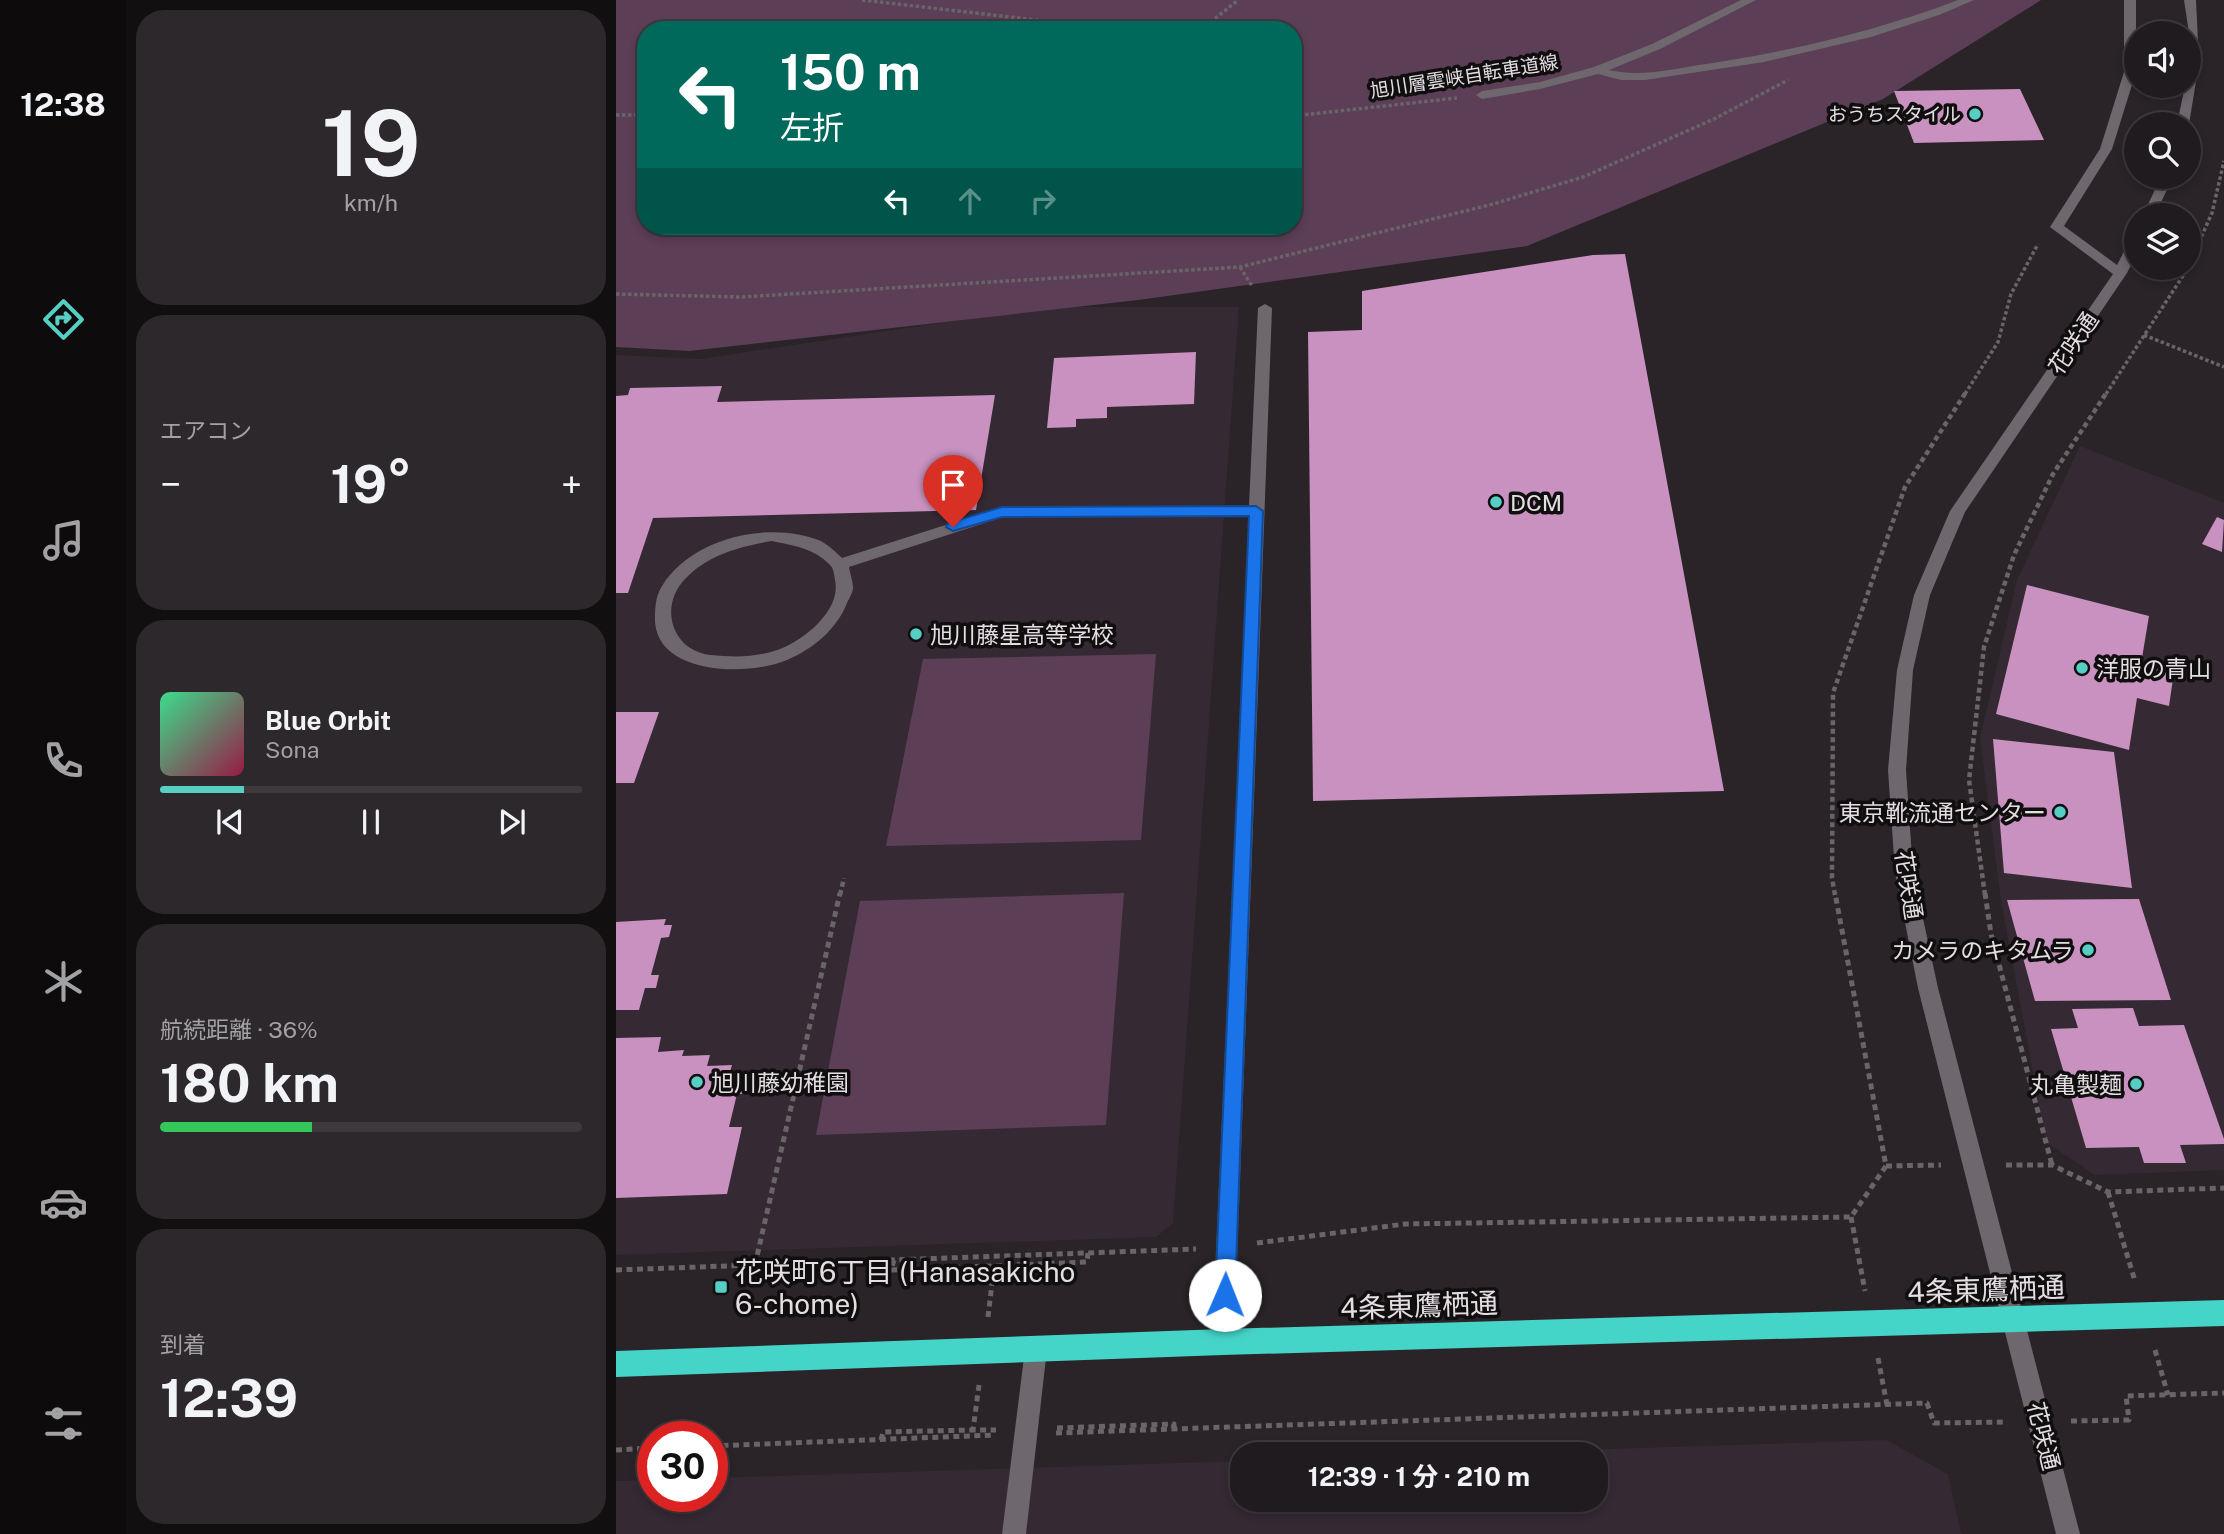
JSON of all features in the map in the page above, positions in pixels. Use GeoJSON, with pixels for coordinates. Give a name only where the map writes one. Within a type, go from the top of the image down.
{"type":"FeatureCollection","features":[{"type":"Feature","properties":{"kind":"highway","name":"4条東鷹栖通"},"geometry":{"type":"LineString","coordinates":[[616,1364],[1223,1342],[2224,1313]]}},
{"type":"Feature","properties":{"kind":"street","name":"旭川層雲峡自転車道線"},"geometry":{"type":"LineString","coordinates":[[1482,95],[1549,84],[1598,70],[1646,51],[1750,0]]}},
{"type":"Feature","properties":{"kind":"street"},"geometry":{"type":"LineString","coordinates":[[1598,70],[1617,76],[1646,76],[1743,63],[1867,35],[1926,17],[1968,0]]}},
{"type":"Feature","properties":{"kind":"street"},"geometry":{"type":"LineString","coordinates":[[2120,273],[2057,227],[2106,149],[2130,72],[2130,0]]}},
{"type":"Feature","properties":{"kind":"street"},"geometry":{"type":"LineString","coordinates":[[2186,112],[2190,99],[2195,34],[2190,0]]}},
{"type":"Feature","properties":{"kind":"street","name":"花咲通"},"geometry":{"type":"LineString","coordinates":[[2068,1534],[1928,988],[1904,872],[1897,770],[1905,670],[1922,595],[1958,511],[2124,265]]}},
{"type":"Feature","properties":{"kind":"street"},"geometry":{"type":"LineString","coordinates":[[1223,1342],[1265,308]]}},
{"type":"Feature","properties":{"kind":"street"},"geometry":{"type":"LineString","coordinates":[[840,564],[1002,512],[1256,511]]}},
{"type":"Feature","properties":{"kind":"street"},"geometry":{"type":"LineString","coordinates":[[794,537],[829,552],[840,564],[845,579],[845,595],[838,612],[817,635],[786,654],[762,662],[737,665],[713,663],[692,657],[676,647],[665,633],[662,617],[664,600],[673,583],[705,555],[726,545],[749,538],[794,537]]}},
{"type":"Feature","properties":{"kind":"street"},"geometry":{"type":"LineString","coordinates":[[1014,1534],[1036,1349]]}},
{"type":"Feature","properties":{"kind":"path"},"geometry":{"type":"LineString","coordinates":[[862,0],[1045,21]]}},
{"type":"Feature","properties":{"kind":"path"},"geometry":{"type":"LineString","coordinates":[[1212,21],[1238,0]]}},
{"type":"Feature","properties":{"kind":"path"},"geometry":{"type":"LineString","coordinates":[[616,294],[741,297],[1240,267],[1493,204],[1583,177],[1714,119],[1795,77]]}},
{"type":"Feature","properties":{"kind":"path","name":"旭川層雲峡自転車道線"},"geometry":{"type":"LineString","coordinates":[[1302,115],[1482,95]]}},
{"type":"Feature","properties":{"kind":"path"},"geometry":{"type":"LineString","coordinates":[[616,115],[637,115]]}},
{"type":"Feature","properties":{"kind":"path"},"geometry":{"type":"LineString","coordinates":[[2201,237],[2212,213],[2224,161]]}},
{"type":"Feature","properties":{"kind":"path"},"geometry":{"type":"LineString","coordinates":[[2179,280],[2053,474],[2014,555],[1984,647],[1969,780],[1991,934],[2052,1165],[2108,1192],[2224,1188]]}},
{"type":"Feature","properties":{"kind":"path"},"geometry":{"type":"LineString","coordinates":[[2144,335],[2224,367]]}},
{"type":"Feature","properties":{"kind":"path"},"geometry":{"type":"LineString","coordinates":[[755,1265],[844,878]]}},
{"type":"Feature","properties":{"kind":"path"},"geometry":{"type":"LineString","coordinates":[[616,1270],[1226,1248],[1405,1224],[1852,1217],[1886,1166]]}},
{"type":"Feature","properties":{"kind":"path"},"geometry":{"type":"LineString","coordinates":[[894,1260],[891,1270],[1087,1262],[1088,1253]]}},
{"type":"Feature","properties":{"kind":"path"},"geometry":{"type":"LineString","coordinates":[[2129,1420],[2126,1396],[2224,1393]]}},
{"type":"Feature","properties":{"kind":"path"},"geometry":{"type":"LineString","coordinates":[[728,1445],[1927,1403],[1934,1423]]}},
{"type":"Feature","properties":{"kind":"path"},"geometry":{"type":"LineString","coordinates":[[1063,1428],[1174,1424],[1173,1430]]}},
{"type":"Feature","properties":{"kind":"path"},"geometry":{"type":"LineString","coordinates":[[881,1440],[883,1432],[974,1430]]}},
{"type":"Feature","properties":{"kind":"path"},"geometry":{"type":"LineString","coordinates":[[616,1450],[637,1449]]}},
{"type":"Feature","properties":{"kind":"shaded area"},"geometry":{"type":"Polygon","coordinates":[[[616,0],[2041,0],[1883,99],[1527,246],[1138,300],[689,351],[616,347],[616,0]]]}},
{"type":"Feature","properties":{"kind":"shaded area","name":"旭川藤星高等学校"},"geometry":{"type":"Polygon","coordinates":[[[1047,307],[1239,307],[1173,1223],[1156,1237],[616,1255],[616,355],[700,359],[1047,307]]]}},
{"type":"Feature","properties":{"kind":"shaded area"},"geometry":{"type":"Polygon","coordinates":[[[2080,446],[2224,503],[2224,1170],[2095,1175],[2046,1142],[2001,901],[1980,738],[2017,580],[2080,446]]]}},
{"type":"Feature","properties":{"kind":"shaded area"},"geometry":{"type":"Polygon","coordinates":[[[1156,654],[1141,840],[886,846],[923,659],[1156,654]]]}},
{"type":"Feature","properties":{"kind":"shaded area"},"geometry":{"type":"Polygon","coordinates":[[[1124,893],[1106,1125],[816,1135],[860,901],[1124,893]]]}},
{"type":"Feature","properties":{"kind":"shaded area"},"geometry":{"type":"Polygon","coordinates":[[[1886,1440],[1948,1474],[1961,1534],[616,1534],[616,1481],[637,1480],[637,1512],[728,1512],[728,1477],[1230,1461],[1230,1512],[1608,1512],[1608,1449],[1886,1440]]]}},
{"type":"Feature","properties":{"kind":"building"},"geometry":{"type":"Polygon","coordinates":[[[2020,89],[2044,140],[1914,143],[1894,91],[2020,89]]]}},
{"type":"Feature","properties":{"kind":"building"},"geometry":{"type":"Polygon","coordinates":[[[1625,254],[1724,791],[1313,801],[1308,332],[1362,330],[1362,291],[1593,255],[1625,254]]]}},
{"type":"Feature","properties":{"kind":"building"},"geometry":{"type":"Polygon","coordinates":[[[1196,352],[1194,404],[1107,407],[1107,418],[1076,419],[1076,427],[1047,428],[1054,358],[1196,352]]]}},
{"type":"Feature","properties":{"kind":"building"},"geometry":{"type":"Polygon","coordinates":[[[722,386],[717,402],[995,395],[976,510],[653,518],[628,593],[616,593],[616,396],[628,395],[630,388],[722,386]]]}},
{"type":"Feature","properties":{"kind":"building"},"geometry":{"type":"Polygon","coordinates":[[[2217,517],[2224,520],[2222,552],[2202,544],[2217,517]]]}},
{"type":"Feature","properties":{"kind":"building","name":"洋服の青山"},"geometry":{"type":"Polygon","coordinates":[[[2027,585],[2149,616],[2141,664],[2174,672],[2169,706],[2137,698],[2129,750],[1996,714],[2027,585]]]}},
{"type":"Feature","properties":{"kind":"building"},"geometry":{"type":"Polygon","coordinates":[[[616,712],[659,712],[634,783],[616,783],[616,712]]]}},
{"type":"Feature","properties":{"kind":"building","name":"東京靴流通センター"},"geometry":{"type":"Polygon","coordinates":[[[1993,739],[2114,752],[2132,888],[2004,873],[1993,739]]]}},
{"type":"Feature","properties":{"kind":"building","name":"カメラのキタムラ"},"geometry":{"type":"Polygon","coordinates":[[[2139,899],[2171,1000],[2035,1001],[2007,900],[2139,899]]]}},
{"type":"Feature","properties":{"kind":"building"},"geometry":{"type":"Polygon","coordinates":[[[666,919],[664,925],[672,925],[669,937],[661,938],[651,975],[659,975],[656,988],[645,988],[639,1010],[616,1010],[616,922],[666,919]]]}},
{"type":"Feature","properties":{"kind":"building","name":"丸亀製麺"},"geometry":{"type":"Polygon","coordinates":[[[2133,1008],[2139,1026],[2184,1025],[2224,1139],[2224,1144],[2180,1145],[2186,1163],[2144,1163],[2139,1147],[2086,1148],[2051,1029],[2078,1028],[2072,1009],[2133,1008]]]}},
{"type":"Feature","properties":{"kind":"building"},"geometry":{"type":"Polygon","coordinates":[[[661,1037],[658,1052],[684,1050],[682,1056],[710,1055],[707,1066],[732,1065],[730,1072],[757,1071],[752,1094],[737,1094],[729,1127],[742,1127],[727,1194],[616,1198],[616,1038],[661,1037]]]}},
{"type":"Feature","properties":{"kind":"place","name":"おうちスタイル"},"geometry":{"type":"Point","coordinates":[1975,114]}},
{"type":"Feature","properties":{"kind":"place","name":"DCM"},"geometry":{"type":"Point","coordinates":[1496,502]}},
{"type":"Feature","properties":{"kind":"place","name":"旭川藤星高等学校"},"geometry":{"type":"Point","coordinates":[916,634]}},
{"type":"Feature","properties":{"kind":"place","name":"洋服の青山"},"geometry":{"type":"Point","coordinates":[2082,668]}},
{"type":"Feature","properties":{"kind":"place","name":"東京靴流通センター"},"geometry":{"type":"Point","coordinates":[2060,812]}},
{"type":"Feature","properties":{"kind":"place","name":"カメラのキタムラ"},"geometry":{"type":"Point","coordinates":[2088,950]}},
{"type":"Feature","properties":{"kind":"place","name":"旭川藤幼稚園"},"geometry":{"type":"Point","coordinates":[697,1082]}},
{"type":"Feature","properties":{"kind":"place","name":"丸亀製麺"},"geometry":{"type":"Point","coordinates":[2136,1084]}},
{"type":"Feature","properties":{"kind":"place","name":"花咲町6丁目 (Hanasakicho 6-chome)"},"geometry":{"type":"Point","coordinates":[721,1287]}},
{"type":"Feature","properties":{"kind":"route"},"geometry":{"type":"LineString","coordinates":[[953,527],[1002,512],[1256,511],[1225,1295]]}}]}
